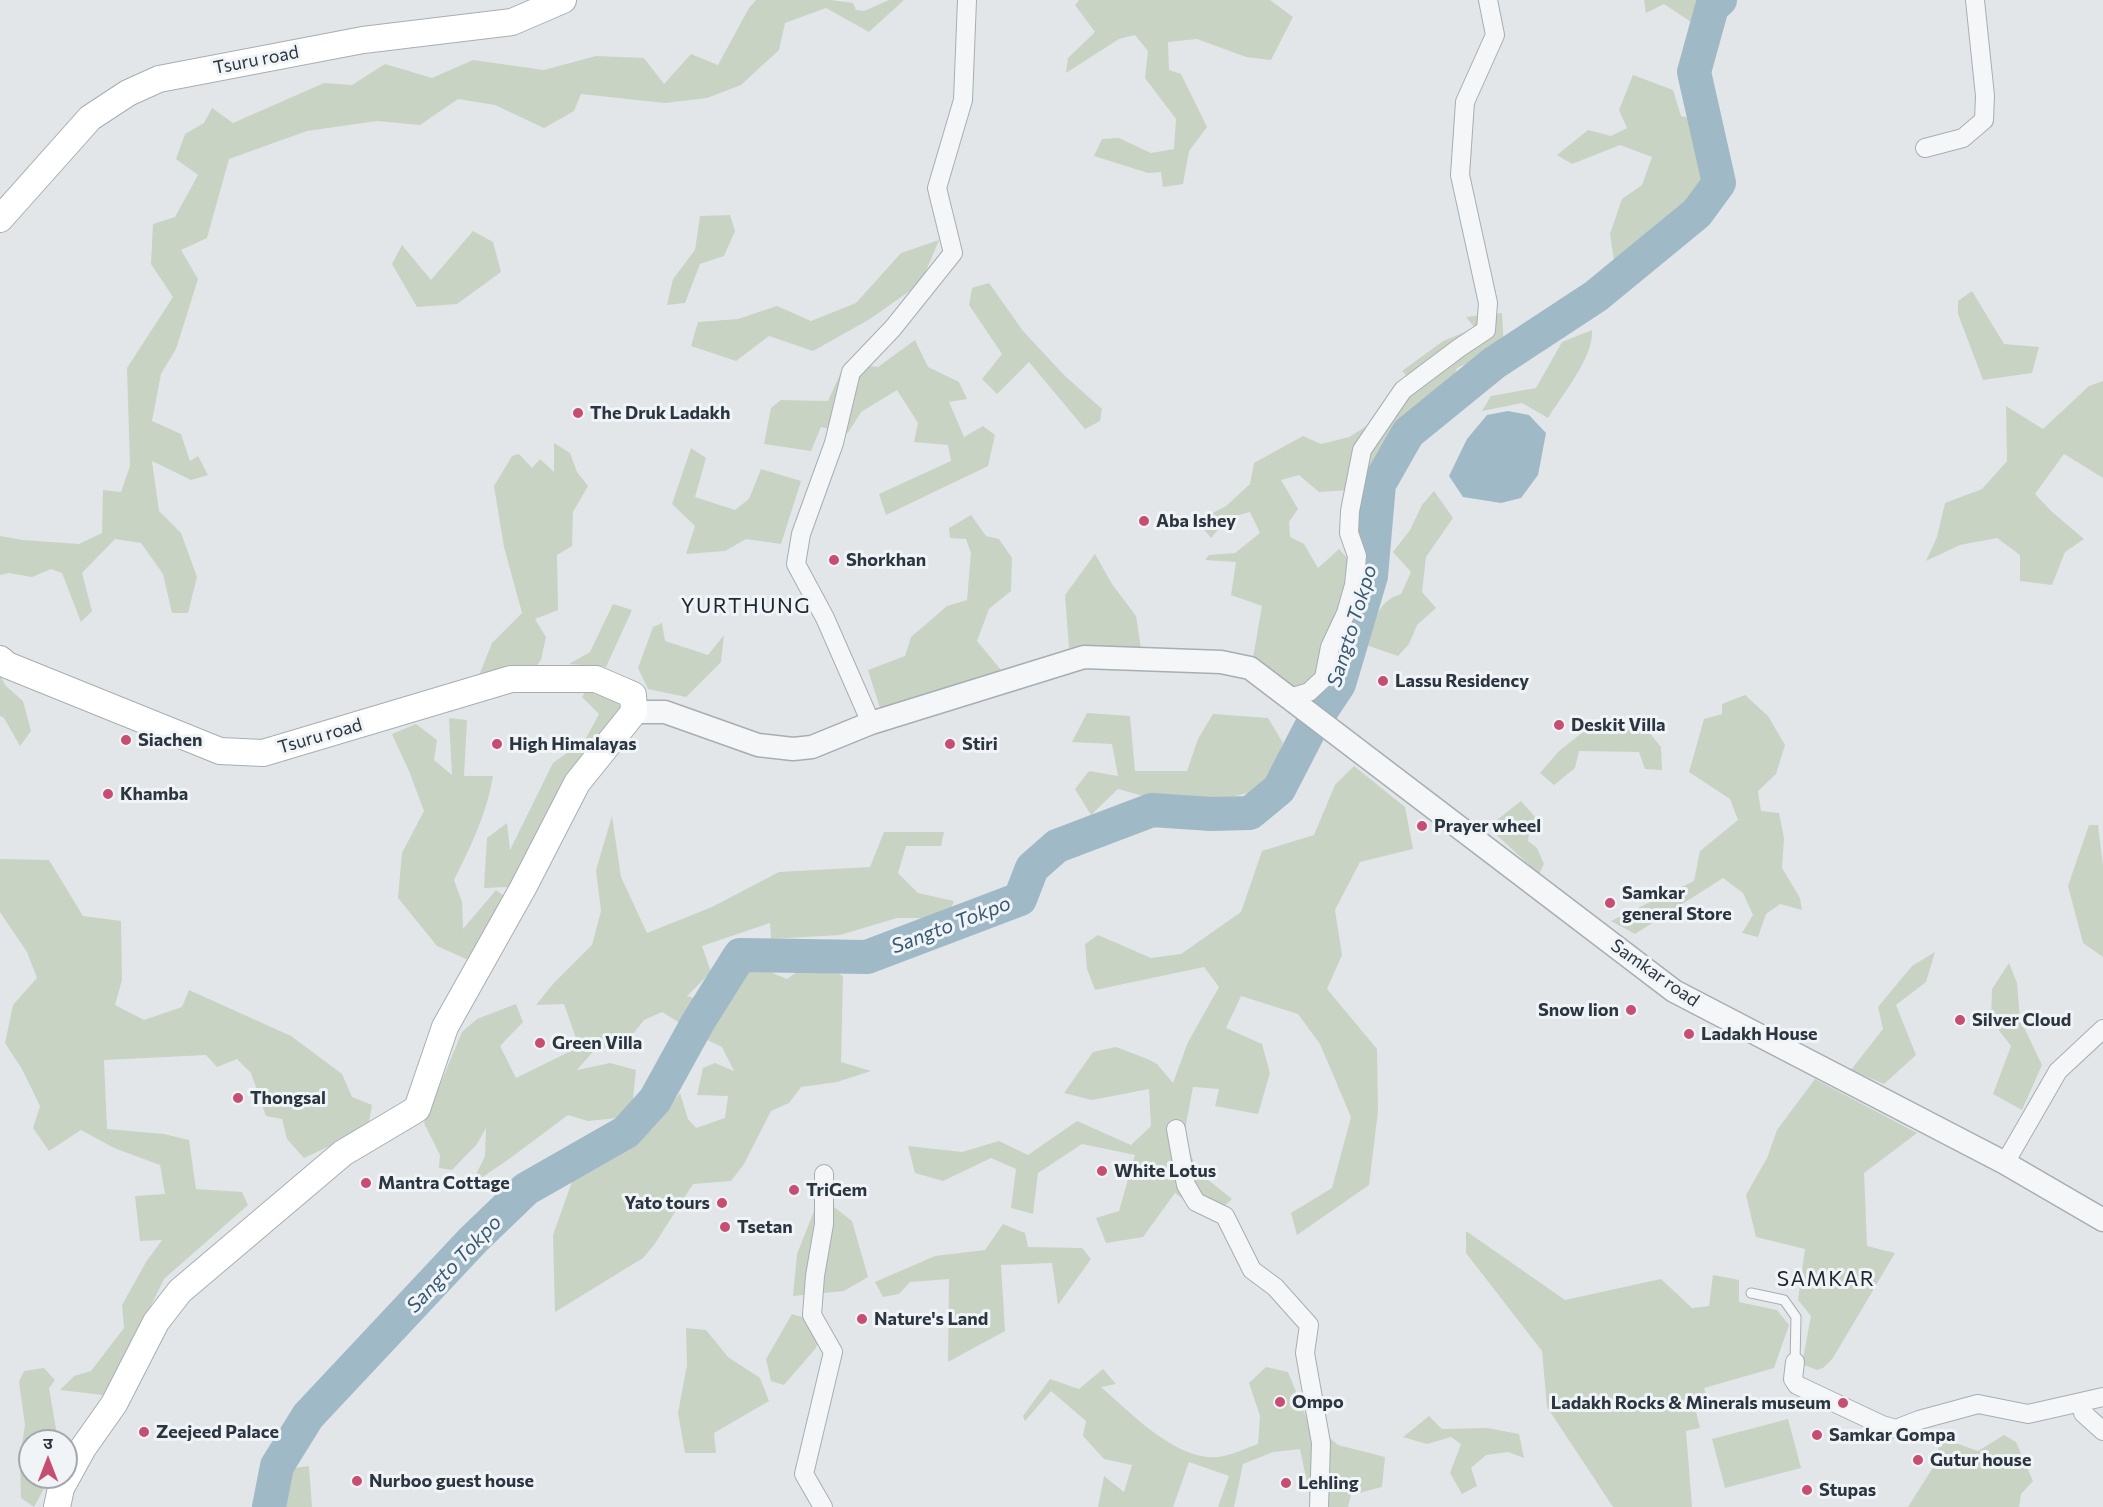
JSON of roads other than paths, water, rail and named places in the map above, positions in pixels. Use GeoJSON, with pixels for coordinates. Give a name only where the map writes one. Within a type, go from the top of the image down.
{"type":"FeatureCollection","features":[{"type":"Feature","properties":{"kind":"main road","name":"Tsuru road"},"geometry":{"type":"LineString","coordinates":[[0,219],[90,118],[128,93],[159,79],[363,40],[512,22],[562,0]]}},
{"type":"Feature","properties":{"kind":"main road","name":"Tsuru road"},"geometry":{"type":"LineString","coordinates":[[0,659],[7,665],[220,751],[263,753],[511,680],[596,679],[633,695],[634,712]]}},
{"type":"Feature","properties":{"kind":"main road"},"geometry":{"type":"LineString","coordinates":[[57,1507],[61,1488],[83,1448],[114,1404],[156,1322],[180,1291],[344,1153],[417,1109],[446,1027],[578,783],[634,712]]}},
{"type":"Feature","properties":{"kind":"street"},"geometry":{"type":"LineString","coordinates":[[872,723],[825,618],[796,564],[801,534],[834,443],[851,372],[893,328],[953,253],[937,188],[963,100],[967,0]]}},
{"type":"Feature","properties":{"kind":"street"},"geometry":{"type":"LineString","coordinates":[[1297,703],[1324,678],[1330,647],[1346,613],[1354,585],[1357,556],[1348,533],[1362,450],[1403,390],[1486,330],[1488,303],[1460,175],[1465,102],[1496,35],[1488,0]]}},
{"type":"Feature","properties":{"kind":"street"},"geometry":{"type":"LineString","coordinates":[[1925,148],[1963,138],[1984,120],[1984,85],[1975,0]]}},
{"type":"Feature","properties":{"kind":"street","name":"Samkar road"},"geometry":{"type":"LineString","coordinates":[[634,712],[665,712],[758,745],[793,749],[812,747],[872,723],[1084,657],[1221,662],[1250,668],[1674,992],[2005,1164],[2103,1220]]}},
{"type":"Feature","properties":{"kind":"street"},"geometry":{"type":"LineString","coordinates":[[2005,1164],[2058,1071],[2103,1029]]}},
{"type":"Feature","properties":{"kind":"street"},"geometry":{"type":"LineString","coordinates":[[1176,1129],[1186,1185],[1196,1202],[1225,1216],[1252,1270],[1275,1287],[1309,1325],[1305,1353],[1321,1443],[1319,1507]]}},
{"type":"Feature","properties":{"kind":"street"},"geometry":{"type":"LineString","coordinates":[[823,1507],[804,1474],[833,1353],[812,1315],[814,1276],[824,1224],[824,1174]]}},
{"type":"Feature","properties":{"kind":"street"},"geometry":{"type":"LineString","coordinates":[[1795,1362],[1793,1379],[1797,1385],[1882,1425],[1896,1429],[1919,1420],[1978,1404],[2028,1414],[2103,1397]]}},
{"type":"Feature","properties":{"kind":"street"},"geometry":{"type":"LineString","coordinates":[[2082,1413],[2103,1431]]}},
{"type":"Feature","properties":{"kind":"lane"},"geometry":{"type":"LineString","coordinates":[[1750,1293],[1784,1300],[1796,1317],[1795,1362]]}},
{"type":"Feature","properties":{"kind":"water"},"geometry":{"type":"Polygon","coordinates":[[[1508,411],[1529,415],[1546,433],[1538,475],[1521,498],[1501,503],[1463,497],[1449,476],[1467,439],[1487,415],[1508,411]]]}},
{"type":"Feature","properties":{"kind":"waterway","name":"Sangto Tokpo"},"geometry":{"type":"LineString","coordinates":[[269,1507],[277,1466],[308,1416],[473,1240],[526,1189],[626,1132],[655,1100],[698,1022],[740,955],[867,957],[1020,899],[1032,868],[1057,846],[1152,810],[1211,814],[1250,813],[1279,789],[1312,725],[1339,684],[1371,576],[1379,484],[1408,433],[1494,363],[1596,296],[1697,213],[1719,183],[1694,72],[1712,7],[1720,0]]}},
{"type":"Feature","properties":{"kind":"place","name":"The Druk Ladakh"},"geometry":{"type":"Point","coordinates":[578,413]}},
{"type":"Feature","properties":{"kind":"place","name":"Aba Ishey"},"geometry":{"type":"Point","coordinates":[1144,521]}},
{"type":"Feature","properties":{"kind":"place","name":"Shorkhan"},"geometry":{"type":"Point","coordinates":[834,560]}},
{"type":"Feature","properties":{"kind":"place","name":"Lassu Residency"},"geometry":{"type":"Point","coordinates":[1383,681]}},
{"type":"Feature","properties":{"kind":"place","name":"Deskit Villa"},"geometry":{"type":"Point","coordinates":[1559,725]}},
{"type":"Feature","properties":{"kind":"place","name":"Siachen"},"geometry":{"type":"Point","coordinates":[126,740]}},
{"type":"Feature","properties":{"kind":"place","name":"High Himalayas"},"geometry":{"type":"Point","coordinates":[497,744]}},
{"type":"Feature","properties":{"kind":"place","name":"Stiri"},"geometry":{"type":"Point","coordinates":[950,744]}},
{"type":"Feature","properties":{"kind":"place","name":"Khamba"},"geometry":{"type":"Point","coordinates":[108,794]}},
{"type":"Feature","properties":{"kind":"place","name":"Prayer wheel"},"geometry":{"type":"Point","coordinates":[1422,826]}},
{"type":"Feature","properties":{"kind":"place","name":"Samkar general Store"},"geometry":{"type":"Point","coordinates":[1610,903]}},
{"type":"Feature","properties":{"kind":"place","name":"Snow lion"},"geometry":{"type":"Point","coordinates":[1631,1010]}},
{"type":"Feature","properties":{"kind":"place","name":"Silver Cloud"},"geometry":{"type":"Point","coordinates":[1960,1020]}},
{"type":"Feature","properties":{"kind":"place","name":"Ladakh House"},"geometry":{"type":"Point","coordinates":[1689,1034]}},
{"type":"Feature","properties":{"kind":"place","name":"Green Villa"},"geometry":{"type":"Point","coordinates":[540,1043]}},
{"type":"Feature","properties":{"kind":"place","name":"Thongsal"},"geometry":{"type":"Point","coordinates":[238,1098]}},
{"type":"Feature","properties":{"kind":"place","name":"White Lotus"},"geometry":{"type":"Point","coordinates":[1102,1171]}},
{"type":"Feature","properties":{"kind":"place","name":"Mantra Cottage"},"geometry":{"type":"Point","coordinates":[366,1183]}},
{"type":"Feature","properties":{"kind":"place","name":"TriGem"},"geometry":{"type":"Point","coordinates":[794,1190]}},
{"type":"Feature","properties":{"kind":"place","name":"Yato tours"},"geometry":{"type":"Point","coordinates":[722,1203]}},
{"type":"Feature","properties":{"kind":"place","name":"Tsetan"},"geometry":{"type":"Point","coordinates":[725,1227]}},
{"type":"Feature","properties":{"kind":"place","name":"Nature's Land"},"geometry":{"type":"Point","coordinates":[862,1319]}},
{"type":"Feature","properties":{"kind":"place","name":"Ompo"},"geometry":{"type":"Point","coordinates":[1280,1402]}},
{"type":"Feature","properties":{"kind":"place","name":"Ladakh Rocks & Minerals museum"},"geometry":{"type":"Point","coordinates":[1843,1403]}},
{"type":"Feature","properties":{"kind":"place","name":"Zeejeed Palace"},"geometry":{"type":"Point","coordinates":[144,1432]}},
{"type":"Feature","properties":{"kind":"place","name":"Samkar Gompa"},"geometry":{"type":"Point","coordinates":[1817,1435]}},
{"type":"Feature","properties":{"kind":"place","name":"Gutur house"},"geometry":{"type":"Point","coordinates":[1918,1460]}},
{"type":"Feature","properties":{"kind":"place","name":"Nurboo guest house"},"geometry":{"type":"Point","coordinates":[357,1481]}},
{"type":"Feature","properties":{"kind":"place","name":"Lehling"},"geometry":{"type":"Point","coordinates":[1286,1483]}},
{"type":"Feature","properties":{"kind":"place","name":"Stupas"},"geometry":{"type":"Point","coordinates":[1807,1490]}},
{"type":"Feature","properties":{"kind":"district","name":"YURTHUNG"},"geometry":{"type":"Point","coordinates":[746,606]}},
{"type":"Feature","properties":{"kind":"district","name":"SAMKAR"},"geometry":{"type":"Point","coordinates":[1826,1279]}}]}
